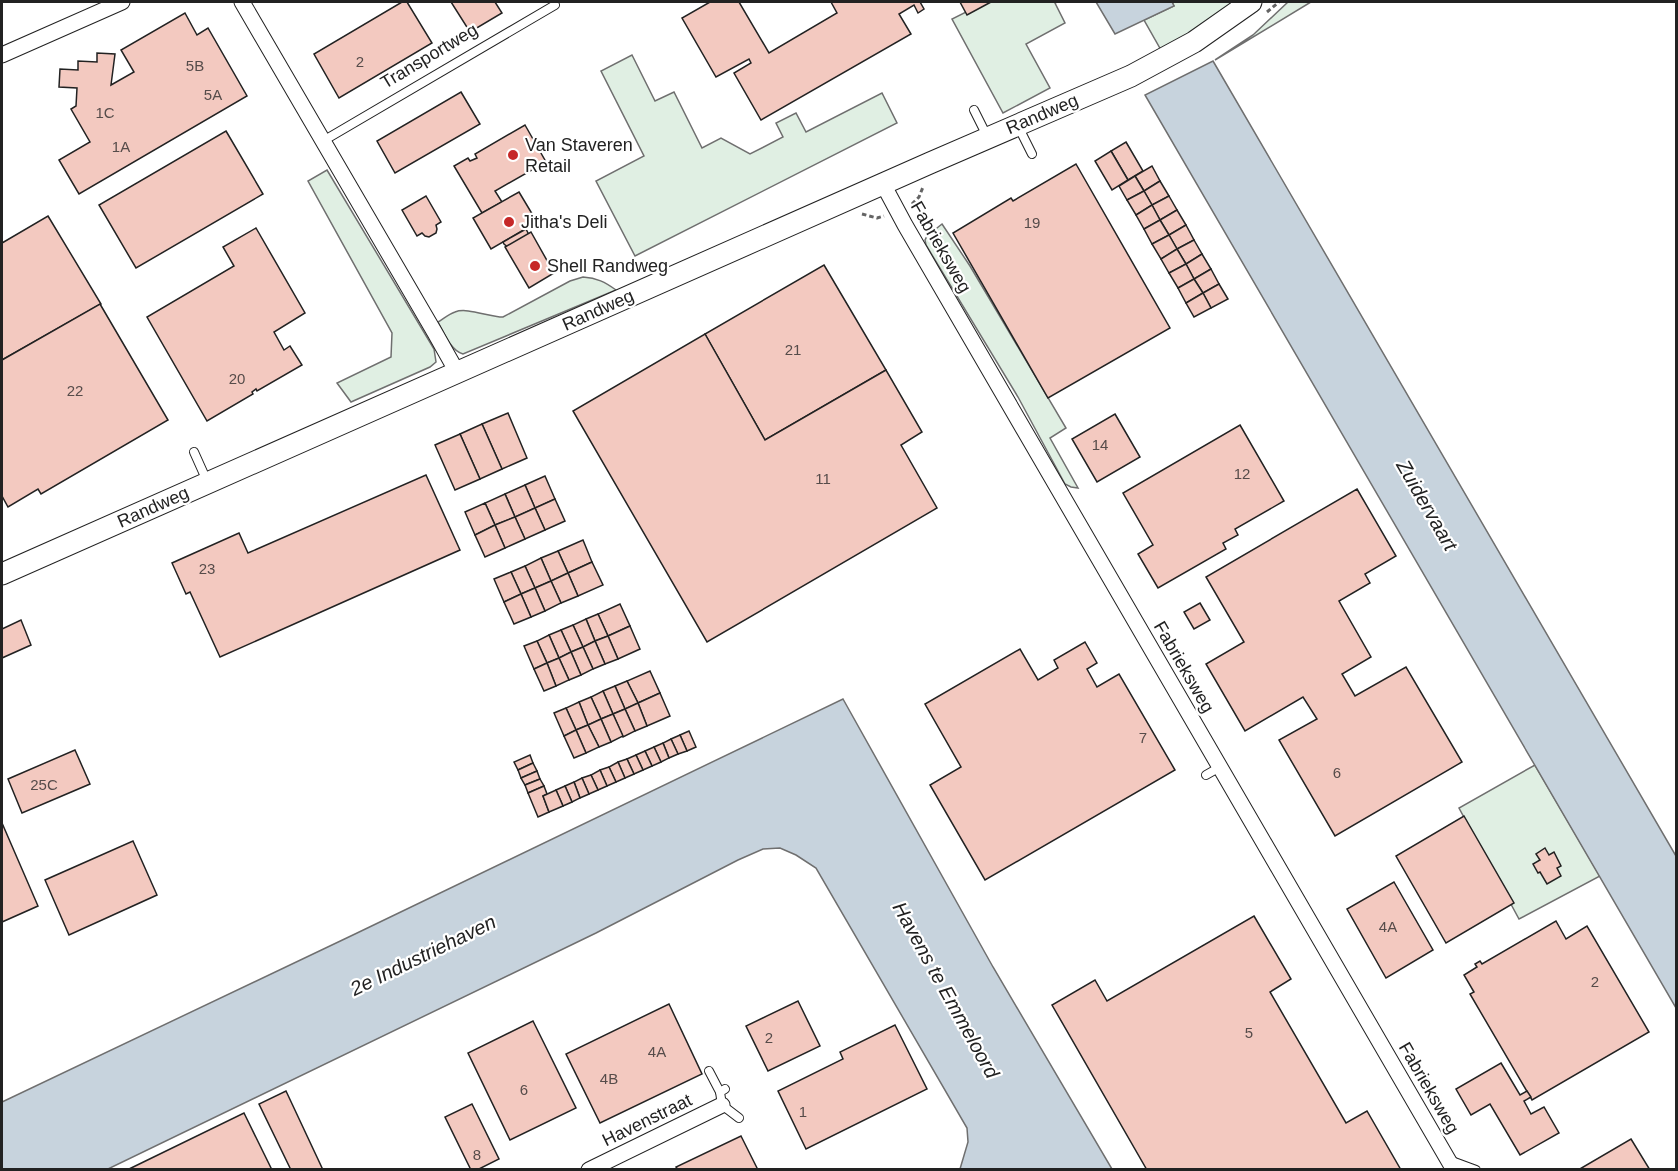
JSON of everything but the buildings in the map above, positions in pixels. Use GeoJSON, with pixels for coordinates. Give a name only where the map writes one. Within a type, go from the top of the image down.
{"type":"FeatureCollection","features":[{"type":"Feature","properties":{"kind":"street"},"geometry":{"type":"LineString","coordinates":[[2,55],[122,2]]}},
{"type":"Feature","properties":{"kind":"street"},"geometry":{"type":"LineString","coordinates":[[242,2],[457,372]]}},
{"type":"Feature","properties":{"kind":"street","name":"Randweg"},"geometry":{"type":"LineString","coordinates":[[2,574],[1153,65],[1194,42],[1251,2]]}},
{"type":"Feature","properties":{"kind":"street","name":"Fabrieksweg"},"geometry":{"type":"LineString","coordinates":[[884,184],[905,225],[1451,1165]]}},
{"type":"Feature","properties":{"kind":"street","name":"Havenstraat"},"geometry":{"type":"LineString","coordinates":[[589,1170],[722,1096]]}},
{"type":"Feature","properties":{"kind":"lane","name":"Transportweg"},"geometry":{"type":"LineString","coordinates":[[323,141],[555,4]]}},
{"type":"Feature","properties":{"kind":"lane"},"geometry":{"type":"LineString","coordinates":[[974,110],[988,137]]}},
{"type":"Feature","properties":{"kind":"lane"},"geometry":{"type":"LineString","coordinates":[[1017,124],[1032,154]]}},
{"type":"Feature","properties":{"kind":"lane"},"geometry":{"type":"LineString","coordinates":[[194,452],[208,483]]}},
{"type":"Feature","properties":{"kind":"lane"},"geometry":{"type":"LineString","coordinates":[[1206,775],[1220,767]]}},
{"type":"Feature","properties":{"kind":"lane"},"geometry":{"type":"LineString","coordinates":[[709,1071],[722,1096],[739,1118]]}},
{"type":"Feature","properties":{"kind":"lane"},"geometry":{"type":"LineString","coordinates":[[1451,1165],[1476,1170]]}},
{"type":"Feature","properties":{"kind":"path"},"geometry":{"type":"LineString","coordinates":[[859,213],[877,218],[890,214]]}},
{"type":"Feature","properties":{"kind":"green space"},"geometry":{"type":"Polygon","coordinates":[[[986,2],[1057,2],[1055,3],[1065,23],[1026,44],[1050,88],[1003,113],[952,19],[986,2]]]}},
{"type":"Feature","properties":{"kind":"green space"},"geometry":{"type":"Polygon","coordinates":[[[1172,2],[1239,2],[1213,22],[1161,50],[1144,20],[1174,6],[1172,2]]]}},
{"type":"Feature","properties":{"kind":"green space"},"geometry":{"type":"Polygon","coordinates":[[[1288,2],[1311,2],[1215,60],[1253,35],[1288,2]]]}},
{"type":"Feature","properties":{"kind":"green space"},"geometry":{"type":"Polygon","coordinates":[[[632,55],[655,101],[674,92],[702,148],[721,138],[750,154],[783,137],[776,123],[796,113],[806,132],[882,93],[897,123],[635,256],[596,181],[644,156],[601,71],[632,55]]]}},
{"type":"Feature","properties":{"kind":"green space"},"geometry":{"type":"Polygon","coordinates":[[[327,170],[434,349],[436,362],[430,367],[351,402],[337,383],[391,357],[392,333],[308,181],[327,170]]]}},
{"type":"Feature","properties":{"kind":"green space"},"geometry":{"type":"Polygon","coordinates":[[[942,224],[970,266],[1066,428],[1050,438],[1078,488],[1065,484],[1018,397],[926,245],[927,236],[942,224]]]}},
{"type":"Feature","properties":{"kind":"green space"},"geometry":{"type":"Polygon","coordinates":[[[583,277],[601,281],[616,290],[463,354],[451,345],[438,322],[460,311],[503,317],[570,281],[583,277]]]}},
{"type":"Feature","properties":{"kind":"green space"},"geometry":{"type":"Polygon","coordinates":[[[1535,765],[1600,876],[1519,919],[1459,808],[1535,765]]]}},
{"type":"Feature","properties":{"kind":"water"},"geometry":{"type":"Polygon","coordinates":[[[1096,2],[1172,2],[1174,6],[1115,34],[1096,2]]]}},
{"type":"Feature","properties":{"kind":"water","name":"Zuidervaart"},"geometry":{"type":"Polygon","coordinates":[[[1213,61],[1676,856],[1676,1008],[1145,95],[1213,61]]]}},
{"type":"Feature","properties":{"kind":"water"},"geometry":{"type":"Polygon","coordinates":[[[843,699],[993,967],[1112,1169],[960,1169],[968,1142],[967,1128],[816,868],[780,848],[763,849],[738,860],[596,933],[108,1169],[2,1169],[2,1102],[843,699]]]}},
{"type":"Feature","properties":{"kind":"place","name":"Van Staveren Retail"},"geometry":{"type":"Point","coordinates":[513,155]}},
{"type":"Feature","properties":{"kind":"place","name":"Jitha's Deli"},"geometry":{"type":"Point","coordinates":[509,222]}},
{"type":"Feature","properties":{"kind":"place","name":"Shell Randweg"},"geometry":{"type":"Point","coordinates":[535,266]}},
{"type":"Feature","properties":{"kind":"water label","name":"2e Industriehaven"},"geometry":{"type":"Point","coordinates":[423,955]}},
{"type":"Feature","properties":{"kind":"water label","name":"Havens te Emmeloord"},"geometry":{"type":"Point","coordinates":[946,990]}}]}
